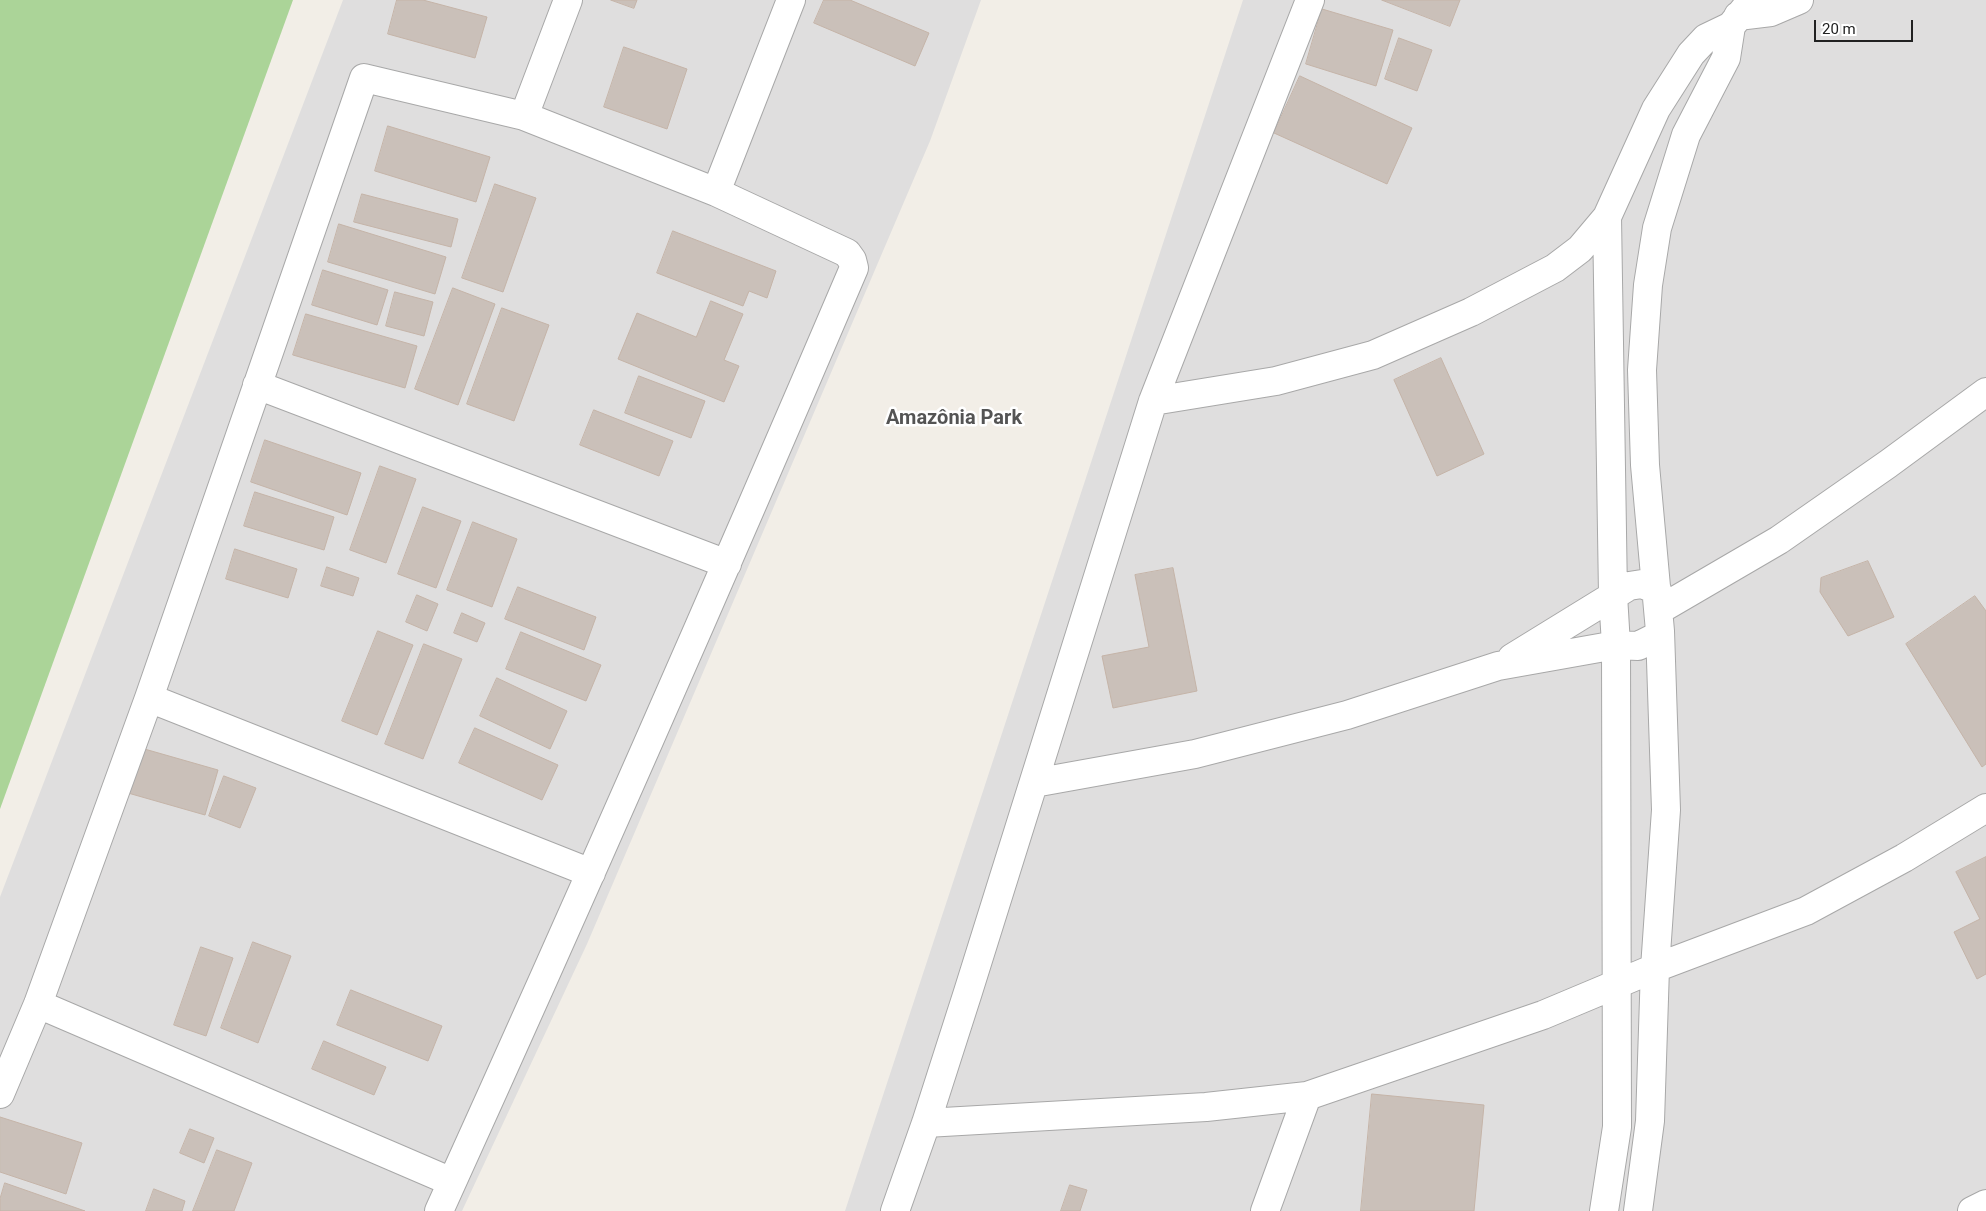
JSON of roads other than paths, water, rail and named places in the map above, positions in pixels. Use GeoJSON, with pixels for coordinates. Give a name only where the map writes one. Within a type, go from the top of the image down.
{"type":"FeatureCollection","features":[{"type":"Feature","properties":{"kind":"street"},"geometry":{"type":"LineString","coordinates":[[524,116],[568,0]]}},
{"type":"Feature","properties":{"kind":"street"},"geometry":{"type":"LineString","coordinates":[[716,192],[791,0]]}},
{"type":"Feature","properties":{"kind":"street"},"geometry":{"type":"LineString","coordinates":[[895,1211],[926,1123],[1153,401],[1310,0]]}},
{"type":"Feature","properties":{"kind":"street"},"geometry":{"type":"LineString","coordinates":[[1153,401],[1276,381],[1374,355],[1470,312],[1555,268],[1580,249],[1608,217],[1656,109],[1691,54],[1706,38],[1744,9],[1771,12],[1798,0]]}},
{"type":"Feature","properties":{"kind":"street"},"geometry":{"type":"LineString","coordinates":[[1638,1211],[1650,1121],[1655,968],[1666,810],[1659,610],[1645,465],[1642,380],[1648,285],[1657,228],[1686,135],[1726,58],[1744,9]]}},
{"type":"Feature","properties":{"kind":"street"},"geometry":{"type":"LineString","coordinates":[[0,1094],[38,1004],[150,698],[364,78],[524,116],[716,192],[847,253],[852,260],[854,268],[727,564],[439,1211]]}},
{"type":"Feature","properties":{"kind":"street"},"geometry":{"type":"LineString","coordinates":[[1604,1211],[1617,1127],[1618,985],[1616,645],[1613,595],[1608,217]]}},
{"type":"Feature","properties":{"kind":"street"},"geometry":{"type":"LineString","coordinates":[[257,385],[727,564]]}},
{"type":"Feature","properties":{"kind":"street"},"geometry":{"type":"LineString","coordinates":[[1659,610],[1779,540],[1888,464],[1986,392]]}},
{"type":"Feature","properties":{"kind":"street"},"geometry":{"type":"LineString","coordinates":[[1034,783],[1196,754],[1347,715],[1498,666],[1616,645],[1638,646],[1654,638],[1659,610],[1642,584],[1636,584],[1613,595],[1498,666]]}},
{"type":"Feature","properties":{"kind":"street"},"geometry":{"type":"LineString","coordinates":[[150,698],[591,873]]}},
{"type":"Feature","properties":{"kind":"street"},"geometry":{"type":"LineString","coordinates":[[926,1123],[1206,1107],[1307,1096],[1543,1016],[1655,968],[1806,911],[1904,858],[1986,808]]}},
{"type":"Feature","properties":{"kind":"street"},"geometry":{"type":"LineString","coordinates":[[38,1004],[452,1182]]}},
{"type":"Feature","properties":{"kind":"street"},"geometry":{"type":"LineString","coordinates":[[1265,1211],[1307,1096]]}},
{"type":"Feature","properties":{"kind":"street"},"geometry":{"type":"LineString","coordinates":[[1972,1211],[1986,1204]]}},
{"type":"Feature","properties":{"kind":"district","name":"Amazônia Park"},"geometry":{"type":"Point","coordinates":[954,419]}}]}
